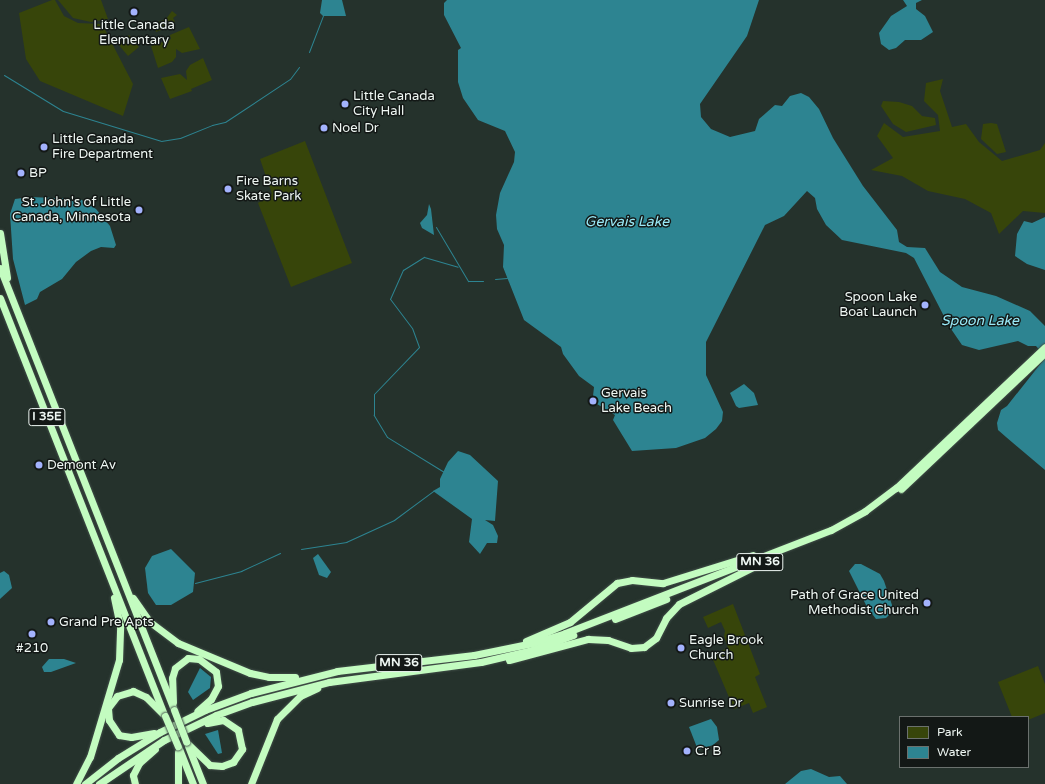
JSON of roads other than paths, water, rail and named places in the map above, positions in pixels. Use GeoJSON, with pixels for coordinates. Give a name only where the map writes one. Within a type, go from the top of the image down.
{"type":"FeatureCollection","features":[{"type":"Feature","properties":{"kind":"highway"},"geometry":{"type":"LineString","coordinates":[[0,233],[10,297]]}},
{"type":"Feature","properties":{"kind":"highway","name":"I 35E"},"geometry":{"type":"LineString","coordinates":[[0,268],[10,297],[203,784]]}},
{"type":"Feature","properties":{"kind":"highway","name":"I 35E"},"geometry":{"type":"LineString","coordinates":[[0,299],[164,715],[193,784]]}},
{"type":"Feature","properties":{"kind":"highway","name":"MN 36"},"geometry":{"type":"LineString","coordinates":[[99,784],[163,741],[187,728],[252,702],[298,689],[340,681],[429,670],[498,659],[549,644],[834,532],[886,502],[911,482],[1045,347]]}},
{"type":"Feature","properties":{"kind":"highway","name":"MN 36"},"geometry":{"type":"LineString","coordinates":[[85,784],[160,732],[186,718],[251,693],[315,675],[484,654],[565,633],[851,520],[891,492],[1036,357],[1045,353]]}},
{"type":"Feature","properties":{"kind":"highway"},"geometry":{"type":"LineString","coordinates":[[484,654],[531,639],[570,622],[617,583],[632,580],[663,583],[808,538]]}},
{"type":"Feature","properties":{"kind":"highway"},"geometry":{"type":"LineString","coordinates":[[429,670],[495,663],[544,653],[588,639],[608,640],[631,648],[644,647],[656,638],[666,618],[679,604],[775,556]]}},
{"type":"Feature","properties":{"kind":"highway"},"geometry":{"type":"LineString","coordinates":[[119,573],[144,615],[157,629],[178,643],[259,675],[278,677],[315,675]]}},
{"type":"Feature","properties":{"kind":"highway"},"geometry":{"type":"LineString","coordinates":[[76,784],[90,757],[119,660],[120,626],[113,586]]}},
{"type":"Feature","properties":{"kind":"highway"},"geometry":{"type":"LineString","coordinates":[[174,710],[171,686],[175,668],[188,658],[195,658],[209,664],[216,672],[218,686],[211,698],[186,718]]}},
{"type":"Feature","properties":{"kind":"highway"},"geometry":{"type":"LineString","coordinates":[[251,784],[271,730],[284,710],[306,693],[340,681]]}},
{"type":"Feature","properties":{"kind":"highway"},"geometry":{"type":"LineString","coordinates":[[160,732],[132,737],[119,735],[111,726],[108,708],[117,696],[133,691],[146,697],[164,715]]}},
{"type":"Feature","properties":{"kind":"highway"},"geometry":{"type":"LineString","coordinates":[[187,728],[217,720],[228,722],[238,730],[243,743],[240,754],[233,762],[217,767],[204,762],[187,743]]}},
{"type":"Feature","properties":{"kind":"highway"},"geometry":{"type":"LineString","coordinates":[[135,784],[133,775],[138,763],[163,741]]}},
{"type":"Feature","properties":{"kind":"highway"},"geometry":{"type":"LineString","coordinates":[[178,747],[178,784]]}},
{"type":"Feature","properties":{"kind":"water"},"geometry":{"type":"Polygon","coordinates":[[[322,0],[342,0],[346,16],[323,16],[320,13],[322,0]]]}},
{"type":"Feature","properties":{"kind":"water","name":"Gervais Lake"},"geometry":{"type":"Polygon","coordinates":[[[447,0],[759,0],[747,36],[700,104],[701,117],[711,129],[730,137],[755,131],[759,119],[775,105],[782,106],[790,96],[801,93],[809,97],[819,109],[833,138],[863,186],[897,230],[899,242],[907,247],[925,248],[940,272],[962,287],[996,296],[1030,311],[1045,326],[1045,356],[1036,346],[1028,346],[1018,341],[979,350],[962,345],[949,326],[914,258],[906,253],[842,240],[826,225],[817,209],[815,198],[807,191],[784,216],[765,225],[706,342],[706,375],[723,412],[722,421],[716,429],[705,438],[676,448],[632,451],[613,420],[615,415],[597,404],[593,396],[594,387],[579,376],[563,354],[561,347],[524,320],[503,267],[504,245],[497,229],[496,215],[500,193],[514,162],[515,152],[505,131],[478,120],[463,98],[458,82],[458,50],[461,48],[444,15],[444,3],[447,0]]]}},
{"type":"Feature","properties":{"kind":"water"},"geometry":{"type":"Polygon","coordinates":[[[903,0],[922,0],[916,3],[916,9],[925,16],[933,32],[921,40],[905,40],[896,48],[889,50],[881,44],[879,33],[891,16],[907,6],[903,0]]]}},
{"type":"Feature","properties":{"kind":"water"},"geometry":{"type":"Polygon","coordinates":[[[30,197],[80,199],[96,209],[110,226],[116,245],[114,248],[101,247],[91,251],[76,262],[62,279],[40,292],[37,299],[25,305],[13,259],[10,214],[15,199],[30,197]]]}},
{"type":"Feature","properties":{"kind":"water"},"geometry":{"type":"Polygon","coordinates":[[[429,204],[434,235],[422,228],[420,223],[427,215],[429,204]]]}},
{"type":"Feature","properties":{"kind":"water"},"geometry":{"type":"Polygon","coordinates":[[[1045,217],[1045,270],[1027,264],[1015,256],[1017,234],[1024,221],[1032,223],[1045,217]]]}},
{"type":"Feature","properties":{"kind":"water"},"geometry":{"type":"Polygon","coordinates":[[[1045,358],[1045,470],[998,430],[997,423],[1001,410],[1007,406],[1045,358]]]}},
{"type":"Feature","properties":{"kind":"water"},"geometry":{"type":"Polygon","coordinates":[[[744,384],[754,393],[758,405],[739,408],[736,406],[730,393],[744,384]]]}},
{"type":"Feature","properties":{"kind":"water"},"geometry":{"type":"Polygon","coordinates":[[[458,451],[470,455],[498,481],[495,521],[485,520],[493,525],[498,536],[497,543],[487,543],[480,554],[469,542],[472,519],[433,491],[440,487],[440,479],[448,462],[458,451]]]}},
{"type":"Feature","properties":{"kind":"water"},"geometry":{"type":"Polygon","coordinates":[[[171,549],[195,573],[193,592],[171,605],[156,605],[148,593],[145,568],[152,556],[171,549]]]}},
{"type":"Feature","properties":{"kind":"water"},"geometry":{"type":"Polygon","coordinates":[[[318,554],[331,572],[327,578],[319,575],[313,558],[318,554]]]}},
{"type":"Feature","properties":{"kind":"water"},"geometry":{"type":"Polygon","coordinates":[[[855,564],[861,564],[880,574],[884,581],[892,605],[892,612],[886,618],[876,619],[867,607],[849,571],[855,564]]]}},
{"type":"Feature","properties":{"kind":"water"},"geometry":{"type":"Polygon","coordinates":[[[4,571],[9,575],[12,588],[0,599],[0,573],[4,571]]]}},
{"type":"Feature","properties":{"kind":"water"},"geometry":{"type":"Polygon","coordinates":[[[49,659],[64,659],[76,663],[51,672],[44,672],[42,667],[49,659]]]}},
{"type":"Feature","properties":{"kind":"water"},"geometry":{"type":"Polygon","coordinates":[[[200,668],[211,677],[210,688],[193,700],[188,692],[200,668]]]}},
{"type":"Feature","properties":{"kind":"water"},"geometry":{"type":"Polygon","coordinates":[[[711,719],[717,727],[719,740],[713,745],[698,750],[689,727],[711,719]]]}},
{"type":"Feature","properties":{"kind":"water"},"geometry":{"type":"Polygon","coordinates":[[[218,730],[222,753],[218,754],[205,734],[218,730]]]}},
{"type":"Feature","properties":{"kind":"water"},"geometry":{"type":"Polygon","coordinates":[[[811,769],[829,777],[840,776],[847,784],[785,784],[801,771],[811,769]]]}},
{"type":"Feature","properties":{"kind":"waterway"},"geometry":{"type":"LineString","coordinates":[[309,52],[323,16]]}},
{"type":"Feature","properties":{"kind":"waterway"},"geometry":{"type":"LineString","coordinates":[[4,75],[63,111],[161,141],[180,138],[212,125],[225,122],[290,79],[299,67]]}},
{"type":"Feature","properties":{"kind":"waterway"},"geometry":{"type":"LineString","coordinates":[[436,227],[468,281],[483,281]]}},
{"type":"Feature","properties":{"kind":"waterway"},"geometry":{"type":"LineString","coordinates":[[444,472],[387,437],[374,415],[374,394],[419,347],[412,328],[390,299],[403,270],[424,257],[458,267]]}},
{"type":"Feature","properties":{"kind":"waterway"},"geometry":{"type":"LineString","coordinates":[[495,279],[507,278]]}},
{"type":"Feature","properties":{"kind":"waterway"},"geometry":{"type":"LineString","coordinates":[[301,549],[346,542],[394,520],[433,491]]}},
{"type":"Feature","properties":{"kind":"waterway"},"geometry":{"type":"LineString","coordinates":[[195,583],[241,571],[280,553]]}},
{"type":"Feature","properties":{"kind":"place","name":"Little Canada Elementary"},"geometry":{"type":"Point","coordinates":[134,12]}},
{"type":"Feature","properties":{"kind":"place","name":"Little Canada City Hall"},"geometry":{"type":"Point","coordinates":[345,104]}},
{"type":"Feature","properties":{"kind":"place","name":"Noel Dr"},"geometry":{"type":"Point","coordinates":[324,128]}},
{"type":"Feature","properties":{"kind":"place","name":"Little Canada Fire Department"},"geometry":{"type":"Point","coordinates":[44,147]}},
{"type":"Feature","properties":{"kind":"place","name":"BP"},"geometry":{"type":"Point","coordinates":[21,173]}},
{"type":"Feature","properties":{"kind":"place","name":"Fire Barns Skate Park"},"geometry":{"type":"Point","coordinates":[228,189]}},
{"type":"Feature","properties":{"kind":"place","name":"St. John's of Little Canada, Minnesota"},"geometry":{"type":"Point","coordinates":[139,210]}},
{"type":"Feature","properties":{"kind":"place","name":"Spoon Lake Boat Launch"},"geometry":{"type":"Point","coordinates":[925,305]}},
{"type":"Feature","properties":{"kind":"place","name":"Gervais Lake Beach"},"geometry":{"type":"Point","coordinates":[593,401]}},
{"type":"Feature","properties":{"kind":"place","name":"Demont Av"},"geometry":{"type":"Point","coordinates":[39,465]}},
{"type":"Feature","properties":{"kind":"place","name":"Path of Grace United Methodist Church"},"geometry":{"type":"Point","coordinates":[927,603]}},
{"type":"Feature","properties":{"kind":"place","name":"Grand Pre Apts"},"geometry":{"type":"Point","coordinates":[51,622]}},
{"type":"Feature","properties":{"kind":"place","name":"#210"},"geometry":{"type":"Point","coordinates":[32,634]}},
{"type":"Feature","properties":{"kind":"place","name":"Eagle Brook Church"},"geometry":{"type":"Point","coordinates":[681,648]}},
{"type":"Feature","properties":{"kind":"place","name":"Sunrise Dr"},"geometry":{"type":"Point","coordinates":[671,703]}},
{"type":"Feature","properties":{"kind":"place","name":"Cr B"},"geometry":{"type":"Point","coordinates":[687,751]}},
{"type":"Feature","properties":{"kind":"water label","name":"Spoon Lake"},"geometry":{"type":"Point","coordinates":[980,321]}}]}
